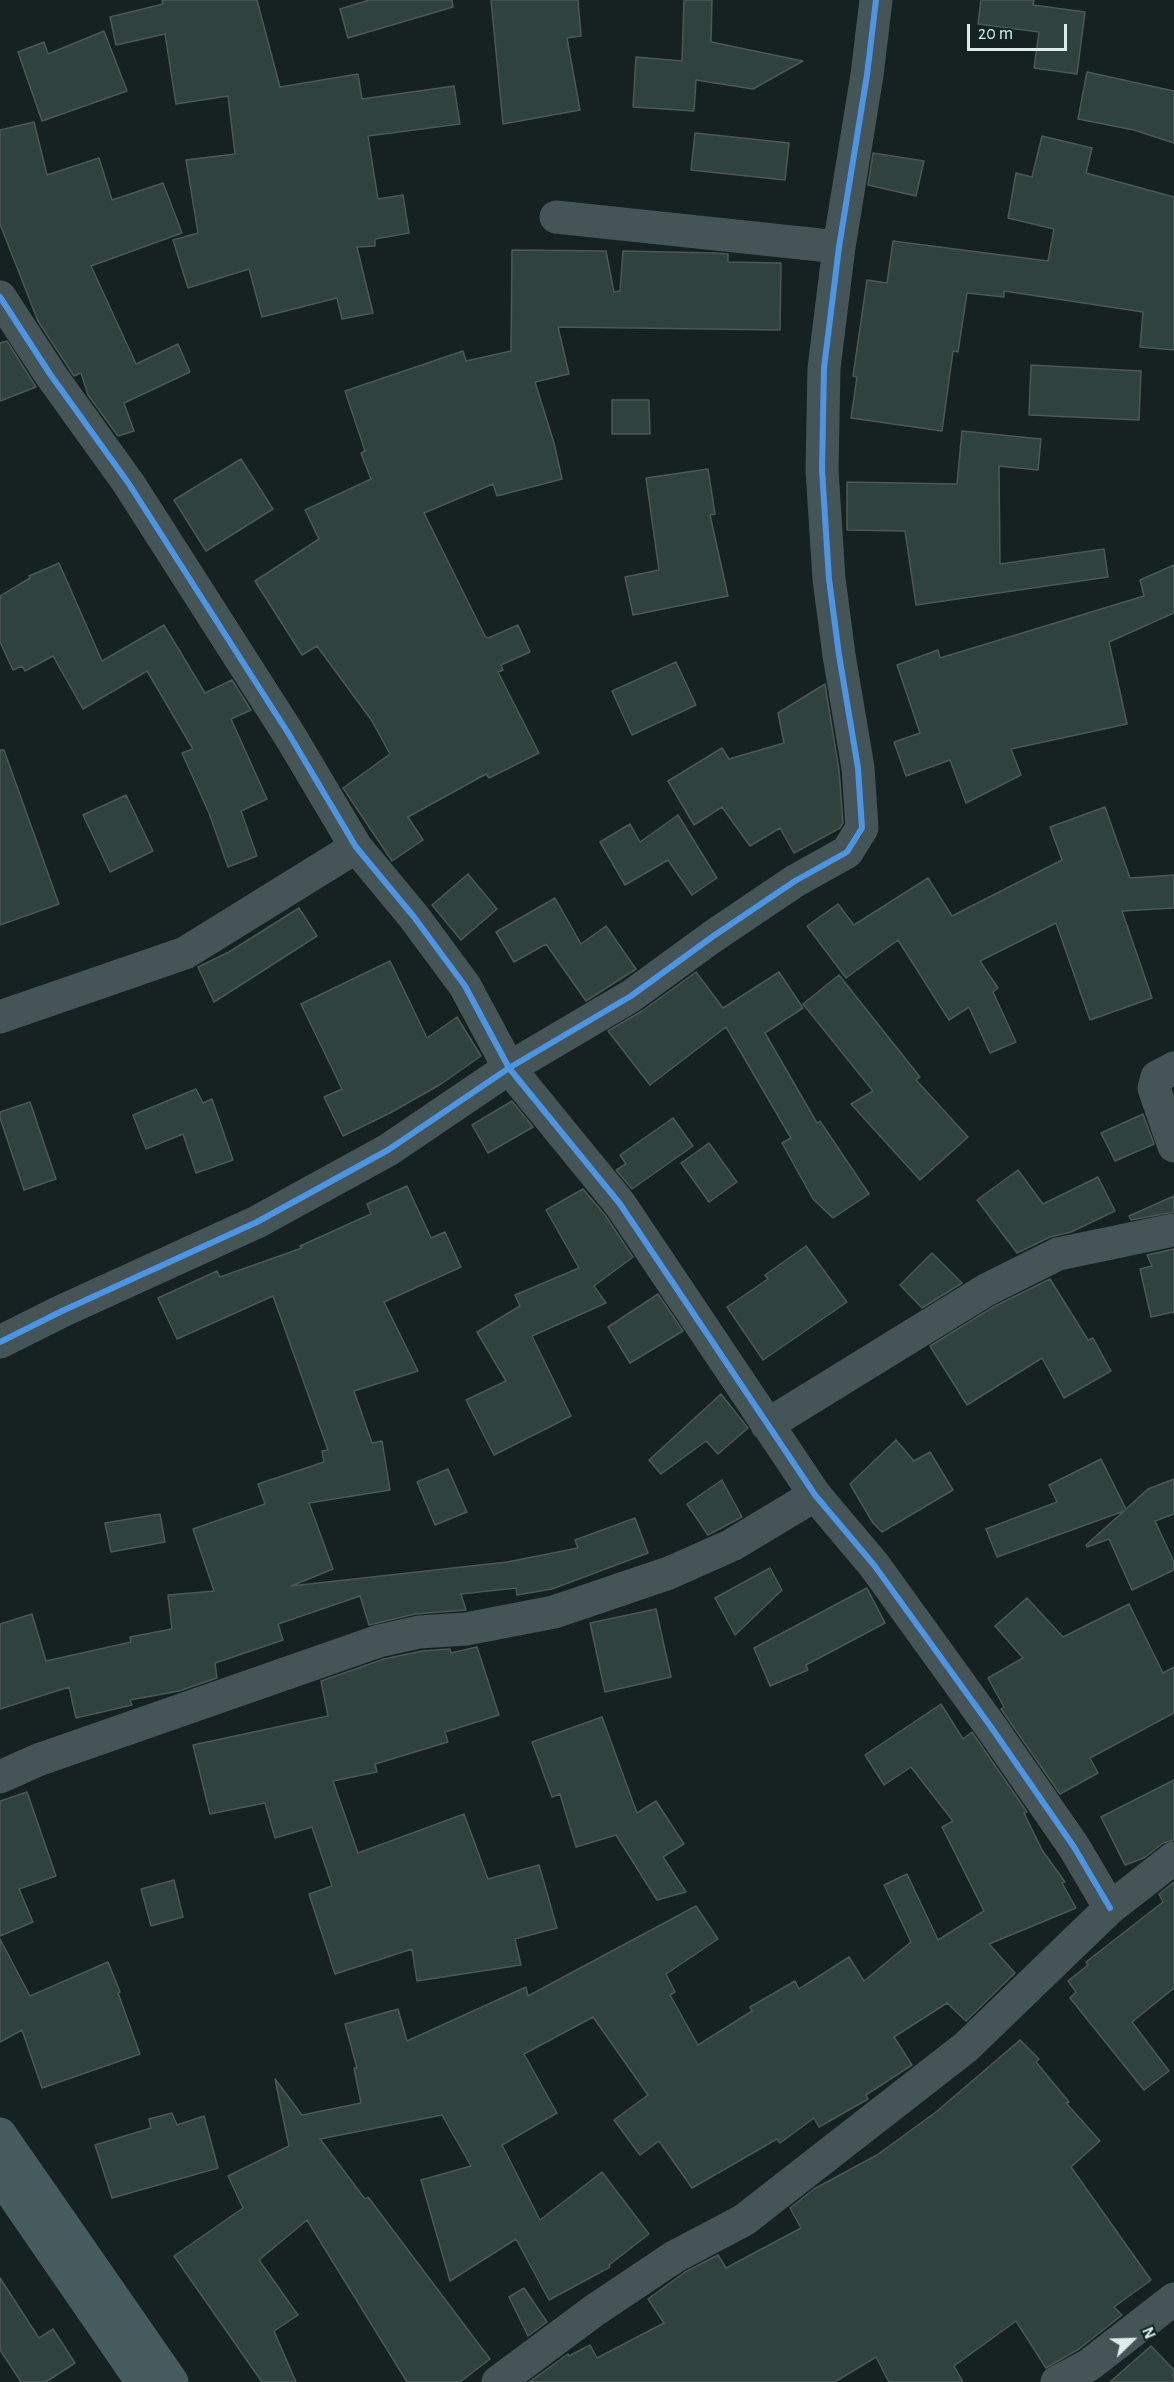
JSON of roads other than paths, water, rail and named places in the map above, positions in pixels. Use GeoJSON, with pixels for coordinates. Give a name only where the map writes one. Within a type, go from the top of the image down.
{"type":"FeatureCollection","features":[{"type":"Feature","properties":{"kind":"main road"},"geometry":{"type":"LineString","coordinates":[[0,2134],[172,2382]]}},
{"type":"Feature","properties":{"kind":"main road"},"geometry":{"type":"LineString","coordinates":[[0,2176],[142,2382]]}},
{"type":"Feature","properties":{"kind":"street"},"geometry":{"type":"LineString","coordinates":[[0,1342],[62,1311],[257,1222],[388,1150],[509,1068],[631,996],[785,887],[847,852],[862,828],[858,768],[829,579],[822,470],[824,368],[839,247],[867,75],[876,0]]}},
{"type":"Feature","properties":{"kind":"street"},"geometry":{"type":"LineString","coordinates":[[556,217],[839,247]]}},
{"type":"Feature","properties":{"kind":"street"},"geometry":{"type":"LineString","coordinates":[[0,297],[50,374],[141,503],[290,736],[356,847],[414,917],[465,986],[509,1068],[620,1204],[815,1495],[874,1565],[992,1727],[1074,1847],[1110,1908]]}},
{"type":"Feature","properties":{"kind":"street"},"geometry":{"type":"LineString","coordinates":[[0,1017],[185,953],[356,847]]}},
{"type":"Feature","properties":{"kind":"street"},"geometry":{"type":"LineString","coordinates":[[1174,1068],[1156,1077],[1154,1088],[1174,1146]]}},
{"type":"Feature","properties":{"kind":"street"},"geometry":{"type":"LineString","coordinates":[[768,1425],[986,1290],[1059,1254],[1174,1230]]}},
{"type":"Feature","properties":{"kind":"street"},"geometry":{"type":"LineString","coordinates":[[0,1777],[38,1760],[379,1641],[419,1632],[466,1629],[554,1612],[669,1573],[732,1545],[815,1495]]}},
{"type":"Feature","properties":{"kind":"street"},"geometry":{"type":"LineString","coordinates":[[498,2382],[595,2310],[674,2257],[744,2220],[966,2047],[1110,1908],[1174,1858]]}},
{"type":"Feature","properties":{"kind":"street"},"geometry":{"type":"LineString","coordinates":[[1057,2382],[1089,2365],[1174,2299]]}}]}
